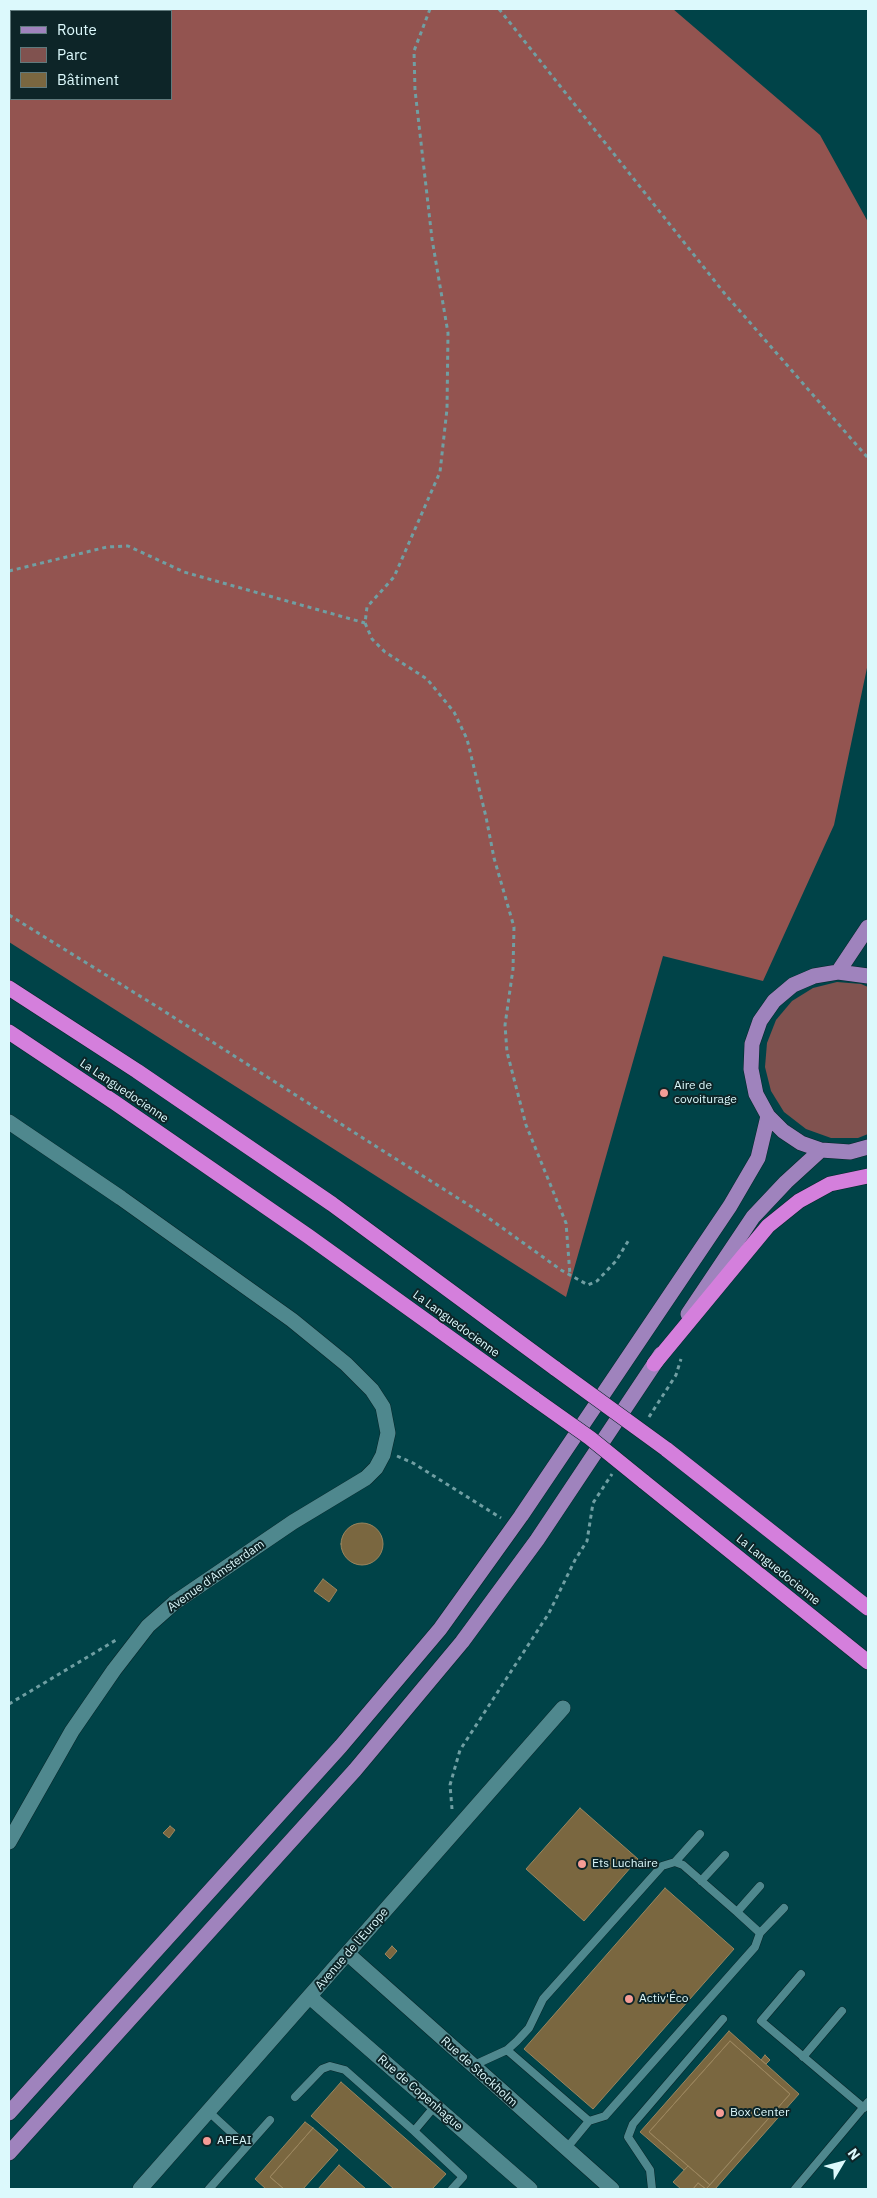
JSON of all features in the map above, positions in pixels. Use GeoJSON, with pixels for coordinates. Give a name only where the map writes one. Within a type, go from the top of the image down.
{"type":"FeatureCollection","features":[{"type":"Feature","properties":{"kind":"highway","name":"La Languedocienne"},"geometry":{"type":"LineString","coordinates":[[9,988],[137,1071],[332,1204],[666,1449],[868,1608]]}},
{"type":"Feature","properties":{"kind":"highway","name":"La Languedocienne"},"geometry":{"type":"LineString","coordinates":[[9,1032],[308,1236],[590,1438],[868,1662]]}},
{"type":"Feature","properties":{"kind":"highway"},"geometry":{"type":"LineString","coordinates":[[654,1364],[768,1226],[799,1201],[830,1184],[868,1176]]}},
{"type":"Feature","properties":{"kind":"main road"},"geometry":{"type":"LineString","coordinates":[[838,972],[868,927]]}},
{"type":"Feature","properties":{"kind":"main road"},"geometry":{"type":"LineString","coordinates":[[868,976],[838,972],[814,976],[792,986],[774,1001],[760,1021],[752,1044],[751,1069],[756,1094],[768,1116],[783,1132],[821,1150],[850,1152],[868,1148]]}},
{"type":"Feature","properties":{"kind":"main road"},"geometry":{"type":"LineString","coordinates":[[9,2113],[341,1746],[440,1629],[514,1526],[730,1206],[758,1158],[768,1116]]}},
{"type":"Feature","properties":{"kind":"main road"},"geometry":{"type":"LineString","coordinates":[[9,2153],[355,1770],[462,1642],[537,1540],[754,1218],[786,1182],[821,1150]]}},
{"type":"Feature","properties":{"kind":"street"},"geometry":{"type":"LineString","coordinates":[[9,1122],[121,1198],[292,1320],[346,1364],[372,1390],[383,1407],[388,1433],[384,1450]]}},
{"type":"Feature","properties":{"kind":"street","name":"Avenue d'Amsterdam"},"geometry":{"type":"LineString","coordinates":[[9,1842],[72,1731],[114,1670],[148,1626],[174,1603],[293,1522],[366,1478],[376,1468],[384,1450]]}},
{"type":"Feature","properties":{"kind":"street","name":"Avenue de l'Europe"},"geometry":{"type":"LineString","coordinates":[[140,2189],[563,1708]]}},
{"type":"Feature","properties":{"kind":"street","name":"Rue de Stockholm"},"geometry":{"type":"LineString","coordinates":[[348,1954],[612,2189]]}},
{"type":"Feature","properties":{"kind":"street","name":"Rue de Copenhague"},"geometry":{"type":"LineString","coordinates":[[310,1997],[530,2189]]}},
{"type":"Feature","properties":{"kind":"lane"},"geometry":{"type":"LineString","coordinates":[[472,2066],[507,2050],[529,2028],[543,1999],[662,1866],[675,1862],[700,1834]]}},
{"type":"Feature","properties":{"kind":"lane"},"geometry":{"type":"LineString","coordinates":[[701,1881],[725,1855]]}},
{"type":"Feature","properties":{"kind":"lane"},"geometry":{"type":"LineString","coordinates":[[675,1862],[682,1865],[760,1933]]}},
{"type":"Feature","properties":{"kind":"lane"},"geometry":{"type":"LineString","coordinates":[[737,1912],[760,1886]]}},
{"type":"Feature","properties":{"kind":"lane"},"geometry":{"type":"LineString","coordinates":[[566,2149],[588,2121],[605,2116],[755,1948],[760,1933],[784,1908]]}},
{"type":"Feature","properties":{"kind":"lane"},"geometry":{"type":"LineString","coordinates":[[795,2189],[866,2105],[803,2057],[761,2021],[801,1974]]}},
{"type":"Feature","properties":{"kind":"lane"},"geometry":{"type":"LineString","coordinates":[[803,2057],[842,2011]]}},
{"type":"Feature","properties":{"kind":"lane"},"geometry":{"type":"LineString","coordinates":[[652,2189],[650,2170],[628,2137],[633,2124],[723,2019]]}},
{"type":"Feature","properties":{"kind":"lane"},"geometry":{"type":"LineString","coordinates":[[507,2050],[588,2121]]}},
{"type":"Feature","properties":{"kind":"lane"},"geometry":{"type":"LineString","coordinates":[[295,2097],[322,2069],[330,2066],[345,2070],[463,2177],[452,2189]]}},
{"type":"Feature","properties":{"kind":"lane"},"geometry":{"type":"LineString","coordinates":[[414,2131],[435,2106]]}},
{"type":"Feature","properties":{"kind":"lane"},"geometry":{"type":"LineString","coordinates":[[209,2112],[246,2146]]}},
{"type":"Feature","properties":{"kind":"lane"},"geometry":{"type":"LineString","coordinates":[[209,2189],[270,2120]]}},
{"type":"Feature","properties":{"kind":"path"},"geometry":{"type":"LineString","coordinates":[[430,9],[414,51],[415,90],[432,238],[448,333],[447,409],[440,472],[394,577],[366,607],[365,623],[372,639],[385,652],[427,679],[454,712],[467,739],[494,858],[514,927],[513,969],[505,1025],[507,1052],[526,1125],[566,1223],[570,1275]]}},
{"type":"Feature","properties":{"kind":"path"},"geometry":{"type":"LineString","coordinates":[[499,9],[725,294],[868,458]]}},
{"type":"Feature","properties":{"kind":"path"},"geometry":{"type":"LineString","coordinates":[[9,571],[107,548],[128,546],[184,572],[365,623]]}},
{"type":"Feature","properties":{"kind":"path"},"geometry":{"type":"LineString","coordinates":[[9,915],[156,1006],[474,1209],[570,1275],[588,1285],[597,1281],[616,1261],[630,1238]]}},
{"type":"Feature","properties":{"kind":"path"},"geometry":{"type":"LineString","coordinates":[[644,1423],[676,1376],[681,1358]]}},
{"type":"Feature","properties":{"kind":"path"},"geometry":{"type":"LineString","coordinates":[[384,1450],[413,1462],[514,1526]]}},
{"type":"Feature","properties":{"kind":"path"},"geometry":{"type":"LineString","coordinates":[[454,1832],[450,1785],[460,1750],[549,1613],[575,1560],[587,1541],[593,1503],[613,1471]]}},
{"type":"Feature","properties":{"kind":"path"},"geometry":{"type":"LineString","coordinates":[[9,1704],[117,1640],[148,1626]]}},
{"type":"Feature","properties":{"kind":"green space"},"geometry":{"type":"Polygon","coordinates":[[[837,982],[861,984],[868,987],[868,1134],[858,1138],[831,1138],[806,1129],[784,1112],[771,1091],[765,1067],[767,1043],[776,1020],[792,1001],[813,988],[837,982]]]}},
{"type":"Feature","properties":{"kind":"shaded area"},"geometry":{"type":"Polygon","coordinates":[[[9,9],[673,9],[820,135],[868,222],[868,663],[834,825],[763,981],[663,956],[566,1297],[9,942],[9,9]]]}},
{"type":"Feature","properties":{"kind":"building"},"geometry":{"type":"Polygon","coordinates":[[[366,1523],[374,1526],[380,1532],[383,1544],[380,1556],[374,1562],[358,1565],[350,1562],[344,1556],[341,1540],[344,1532],[350,1526],[366,1523]]]}},
{"type":"Feature","properties":{"kind":"building"},"geometry":{"type":"Polygon","coordinates":[[[323,1579],[337,1590],[329,1602],[314,1591],[323,1579]]]}},
{"type":"Feature","properties":{"kind":"building","name":"Ets Luchaire"},"geometry":{"type":"Polygon","coordinates":[[[580,1808],[638,1859],[584,1921],[526,1869],[580,1808]]]}},
{"type":"Feature","properties":{"kind":"building"},"geometry":{"type":"Polygon","coordinates":[[[170,1826],[175,1830],[169,1838],[163,1833],[170,1826]]]}},
{"type":"Feature","properties":{"kind":"building","name":"Activ'Éco"},"geometry":{"type":"Polygon","coordinates":[[[665,1888],[734,1949],[593,2109],[524,2049],[665,1888]]]}},
{"type":"Feature","properties":{"kind":"building"},"geometry":{"type":"Polygon","coordinates":[[[392,1946],[397,1951],[390,1959],[385,1954],[392,1946]]]}},
{"type":"Feature","properties":{"kind":"building"},"geometry":{"type":"Polygon","coordinates":[[[729,2031],[799,2094],[715,2189],[706,2189],[790,2094],[730,2041],[649,2132],[688,2166],[684,2170],[640,2132],[729,2031]]]}},
{"type":"Feature","properties":{"kind":"building","name":"Box Center"},"geometry":{"type":"Polygon","coordinates":[[[730,2041],[790,2094],[710,2185],[649,2132],[730,2041]]]}},
{"type":"Feature","properties":{"kind":"building"},"geometry":{"type":"Polygon","coordinates":[[[765,2055],[770,2060],[766,2064],[761,2060],[765,2055]]]}},
{"type":"Feature","properties":{"kind":"building"},"geometry":{"type":"Polygon","coordinates":[[[341,2082],[446,2174],[432,2189],[394,2189],[311,2116],[341,2082]]]}},
{"type":"Feature","properties":{"kind":"building"},"geometry":{"type":"Polygon","coordinates":[[[305,2122],[313,2128],[270,2177],[284,2189],[266,2189],[255,2179],[305,2122]]]}},
{"type":"Feature","properties":{"kind":"building"},"geometry":{"type":"Polygon","coordinates":[[[313,2128],[338,2150],[303,2189],[284,2189],[270,2177],[313,2128]]]}},
{"type":"Feature","properties":{"kind":"building"},"geometry":{"type":"Polygon","coordinates":[[[339,2165],[366,2189],[318,2189],[339,2165]]]}},
{"type":"Feature","properties":{"kind":"building"},"geometry":{"type":"Polygon","coordinates":[[[688,2166],[710,2185],[706,2189],[698,2183],[693,2189],[681,2189],[673,2182],[688,2166]]]}},
{"type":"Feature","properties":{"kind":"building"},"geometry":{"type":"Polygon","coordinates":[[[698,2183],[706,2189],[693,2189],[698,2183]]]}},
{"type":"Feature","properties":{"kind":"place","name":"Aire de covoiturage"},"geometry":{"type":"Point","coordinates":[664,1093]}},
{"type":"Feature","properties":{"kind":"place","name":"Ets Luchaire"},"geometry":{"type":"Point","coordinates":[582,1864]}},
{"type":"Feature","properties":{"kind":"place","name":"Activ'Éco"},"geometry":{"type":"Point","coordinates":[629,1999]}},
{"type":"Feature","properties":{"kind":"place","name":"Box Center"},"geometry":{"type":"Point","coordinates":[720,2113]}},
{"type":"Feature","properties":{"kind":"place","name":"APEAI"},"geometry":{"type":"Point","coordinates":[207,2141]}}]}
